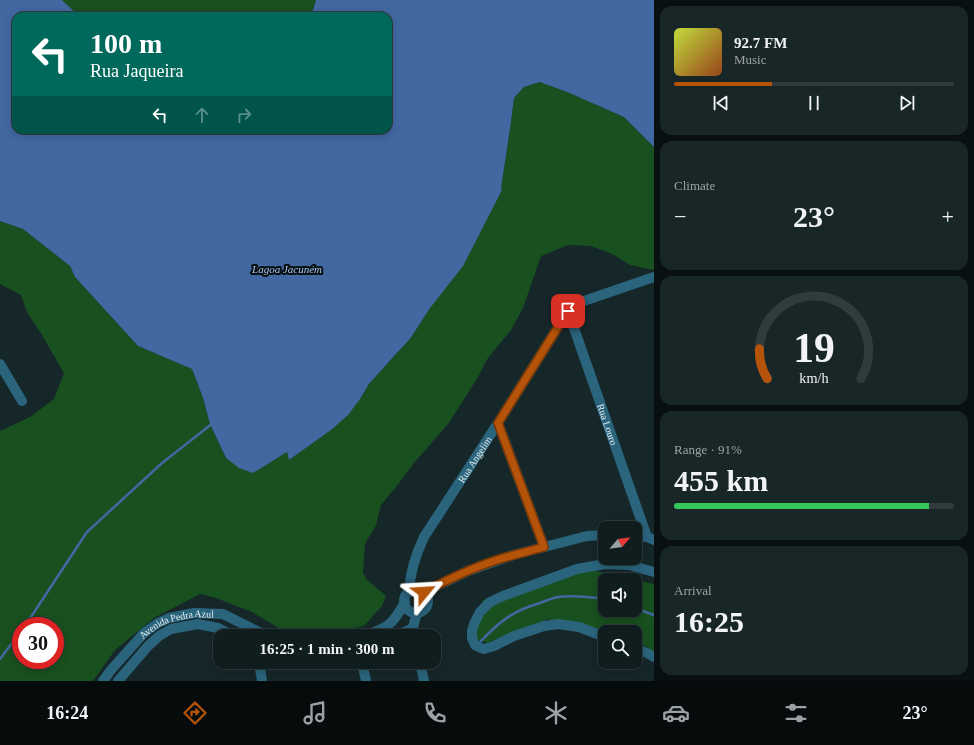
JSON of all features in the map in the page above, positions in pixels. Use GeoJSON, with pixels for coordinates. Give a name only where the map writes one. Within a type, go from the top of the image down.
{"type":"FeatureCollection","features":[{"type":"Feature","properties":{"kind":"street","name":"Rua Angelim"},"geometry":{"type":"LineString","coordinates":[[409,592],[415,559],[424,536],[498,423],[568,311],[575,304],[654,277]]}},
{"type":"Feature","properties":{"kind":"street","name":"Rua Louro"},"geometry":{"type":"LineString","coordinates":[[568,311],[651,539]]}},
{"type":"Feature","properties":{"kind":"street"},"geometry":{"type":"LineString","coordinates":[[0,364],[22,402]]}},
{"type":"Feature","properties":{"kind":"street"},"geometry":{"type":"LineString","coordinates":[[498,423],[544,547]]}},
{"type":"Feature","properties":{"kind":"street"},"geometry":{"type":"LineString","coordinates":[[424,592],[468,571],[513,555],[587,536],[598,535]]}},
{"type":"Feature","properties":{"kind":"street"},"geometry":{"type":"LineString","coordinates":[[598,635],[579,627],[558,624],[544,626],[514,636],[494,646],[484,649],[475,645],[472,638],[472,631],[480,612],[490,602],[577,570],[605,564],[629,565],[654,572]]}},
{"type":"Feature","properties":{"kind":"street"},"geometry":{"type":"LineString","coordinates":[[382,629],[398,616],[409,592],[417,589],[421,590],[427,596],[428,604],[424,610],[417,612],[408,609],[405,602]]}},
{"type":"Feature","properties":{"kind":"street"},"geometry":{"type":"LineString","coordinates":[[414,629],[417,612]]}},
{"type":"Feature","properties":{"kind":"street","name":"Avenida Pedra Azul"},"geometry":{"type":"LineString","coordinates":[[103,681],[144,633],[158,623],[169,618],[194,613],[223,614],[252,629]]}},
{"type":"Feature","properties":{"kind":"street","name":"Avenida Pedra Azul"},"geometry":{"type":"LineString","coordinates":[[118,681],[148,646],[159,636],[171,629],[198,624],[220,629]]}},
{"type":"Feature","properties":{"kind":"street"},"geometry":{"type":"LineString","coordinates":[[642,651],[654,657]]}},
{"type":"Feature","properties":{"kind":"street"},"geometry":{"type":"LineString","coordinates":[[260,669],[262,681]]}},
{"type":"Feature","properties":{"kind":"street"},"geometry":{"type":"LineString","coordinates":[[363,669],[366,681]]}},
{"type":"Feature","properties":{"kind":"street"},"geometry":{"type":"LineString","coordinates":[[421,669],[424,681]]}},
{"type":"Feature","properties":{"kind":"green space"},"geometry":{"type":"Polygon","coordinates":[[[62,0],[316,0],[312,12],[75,12],[62,0]]]}},
{"type":"Feature","properties":{"kind":"green space"},"geometry":{"type":"Polygon","coordinates":[[[541,82],[624,117],[654,147],[654,270],[630,265],[612,254],[591,246],[568,245],[541,256],[523,308],[511,330],[488,358],[475,382],[448,424],[414,463],[381,505],[376,525],[365,544],[363,573],[367,580],[386,596],[382,606],[364,626],[349,629],[280,629],[252,612],[213,597],[200,594],[154,618],[115,650],[93,681],[0,681],[0,431],[30,417],[54,399],[64,373],[27,312],[21,295],[0,284],[0,221],[23,229],[70,266],[75,277],[138,346],[192,369],[203,398],[210,424],[226,458],[253,473],[287,452],[289,460],[331,430],[360,399],[369,384],[410,339],[502,190],[501,188],[514,98],[524,87],[541,82]]]}},
{"type":"Feature","properties":{"kind":"green space"},"geometry":{"type":"Polygon","coordinates":[[[579,567],[605,573],[598,573],[598,617],[642,617],[642,581],[654,584],[654,655],[646,646],[642,645],[642,625],[598,625],[597,638],[548,619],[487,643],[474,638],[474,623],[483,600],[579,567]]]}},
{"type":"Feature","properties":{"kind":"water","name":"Lagoa Jacuném"},"geometry":{"type":"Polygon","coordinates":[[[0,0],[62,0],[75,12],[12,12],[12,134],[392,134],[392,12],[312,12],[316,0],[654,0],[654,147],[624,117],[540,82],[524,87],[514,98],[501,188],[502,190],[463,266],[430,308],[410,339],[369,384],[348,415],[331,430],[289,460],[287,452],[253,473],[239,468],[226,458],[210,424],[203,398],[192,369],[138,346],[75,277],[70,266],[23,229],[0,221],[0,0]]]}},
{"type":"Feature","properties":{"kind":"waterway"},"geometry":{"type":"LineString","coordinates":[[31,617],[87,532],[162,463],[213,423]]}},
{"type":"Feature","properties":{"kind":"waterway"},"geometry":{"type":"LineString","coordinates":[[479,643],[506,618],[530,606],[564,596],[598,598]]}},
{"type":"Feature","properties":{"kind":"waterway"},"geometry":{"type":"LineString","coordinates":[[642,611],[654,615]]}},
{"type":"Feature","properties":{"kind":"waterway"},"geometry":{"type":"LineString","coordinates":[[0,659],[12,643]]}},
{"type":"Feature","properties":{"kind":"route"},"geometry":{"type":"LineString","coordinates":[[424,592],[481,566],[513,555],[544,547],[498,423],[568,311]]}}]}
